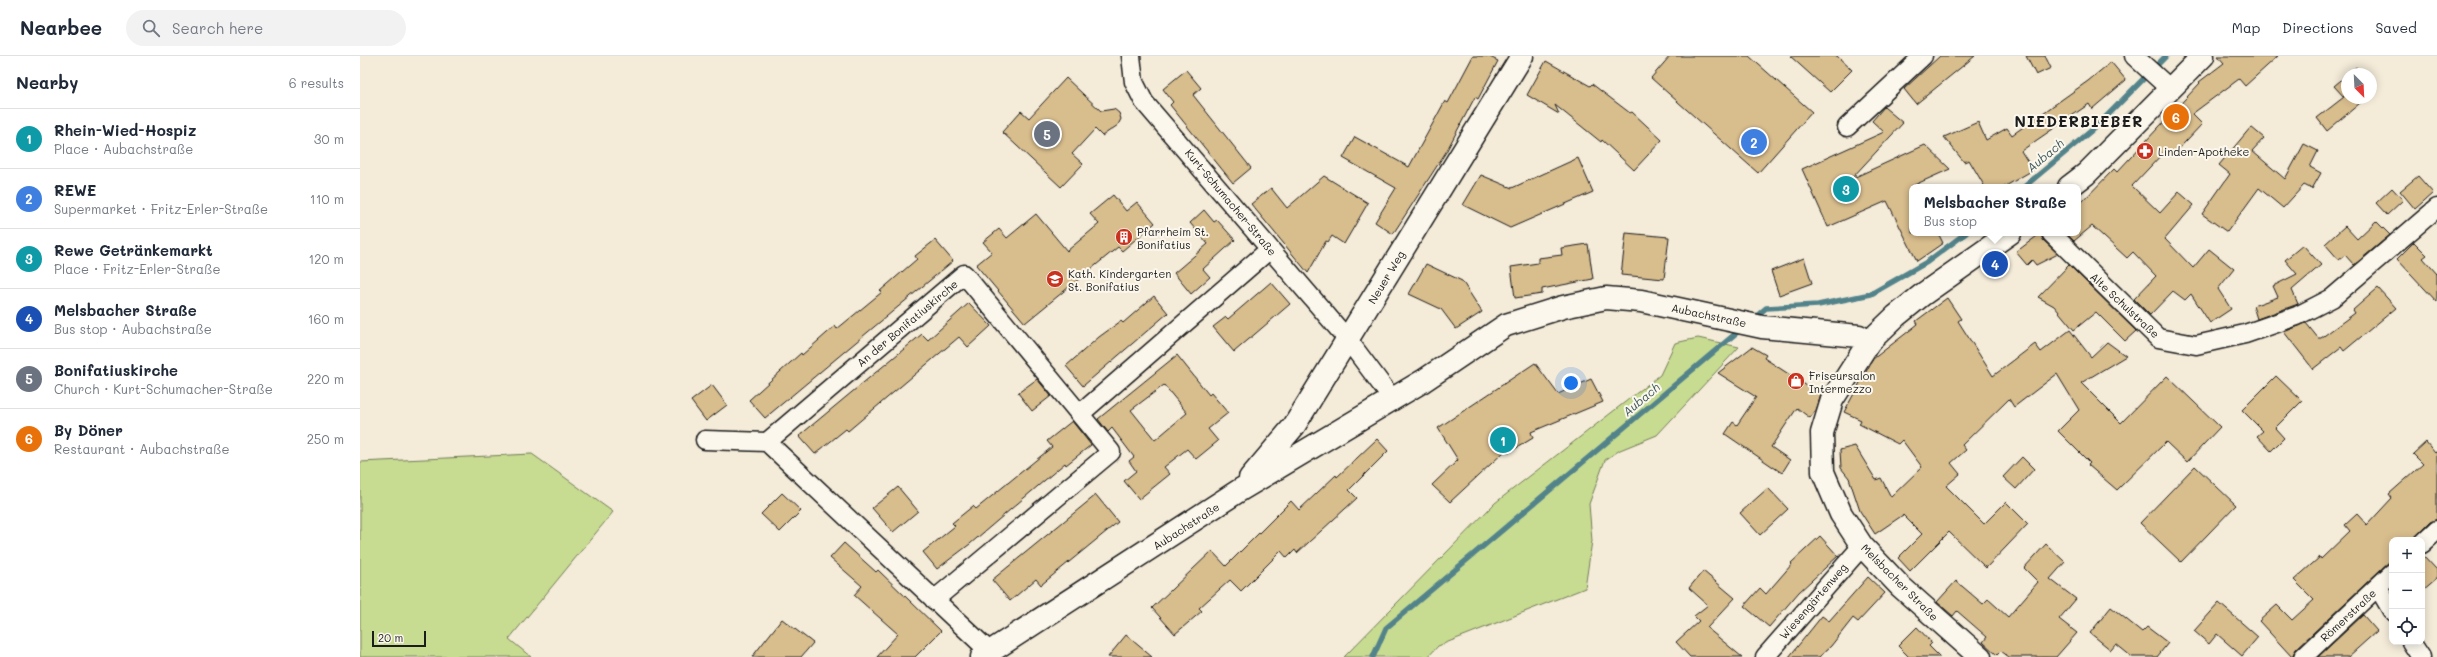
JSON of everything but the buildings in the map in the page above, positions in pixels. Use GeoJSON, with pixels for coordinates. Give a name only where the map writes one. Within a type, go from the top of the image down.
{"type":"FeatureCollection","features":[{"type":"Feature","properties":{"kind":"street","name":"Kurt-Schumacher-Straße"},"geometry":{"type":"LineString","coordinates":[[1131,56],[1134,82],[1144,102],[1348,340]]}},
{"type":"Feature","properties":{"kind":"street","name":"Neuer Weg"},"geometry":{"type":"LineString","coordinates":[[1240,490],[1294,426],[1522,56]]}},
{"type":"Feature","properties":{"kind":"street"},"geometry":{"type":"LineString","coordinates":[[1847,127],[1923,56]]}},
{"type":"Feature","properties":{"kind":"street"},"geometry":{"type":"LineString","coordinates":[[2073,184],[2086,174],[2163,83],[2203,56]]}},
{"type":"Feature","properties":{"kind":"street"},"geometry":{"type":"LineString","coordinates":[[2138,59],[2163,83]]}},
{"type":"Feature","properties":{"kind":"street","name":"Alte Schulstraße"},"geometry":{"type":"LineString","coordinates":[[2054,236],[2158,338],[2196,345],[2253,332],[2297,316],[2332,298],[2437,208]]}},
{"type":"Feature","properties":{"kind":"street"},"geometry":{"type":"LineString","coordinates":[[1869,342],[1896,316],[1922,295],[2006,236]]}},
{"type":"Feature","properties":{"kind":"street"},"geometry":{"type":"LineString","coordinates":[[1080,414],[1270,249]]}},
{"type":"Feature","properties":{"kind":"street","name":"An der Bonifatiuskirche"},"geometry":{"type":"LineString","coordinates":[[767,442],[964,274],[1112,452],[934,600]]}},
{"type":"Feature","properties":{"kind":"street","name":"Aubachstraße"},"geometry":{"type":"LineString","coordinates":[[985,654],[1240,490],[1393,400],[1506,325],[1563,307],[1606,298],[1641,301],[1762,327],[1860,336],[1869,342]]}},
{"type":"Feature","properties":{"kind":"street"},"geometry":{"type":"LineString","coordinates":[[1348,340],[1393,400]]}},
{"type":"Feature","properties":{"kind":"street","name":"Melsbacher Straße"},"geometry":{"type":"LineString","coordinates":[[1869,342],[1832,400],[1822,433],[1823,472],[1841,514],[1862,546],[1900,586],[1980,657]]}},
{"type":"Feature","properties":{"kind":"street"},"geometry":{"type":"LineString","coordinates":[[705,440],[767,442],[934,600],[985,654]]}},
{"type":"Feature","properties":{"kind":"street"},"geometry":{"type":"LineString","coordinates":[[2425,541],[2437,530]]}},
{"type":"Feature","properties":{"kind":"street","name":"Wiesengärtenweg"},"geometry":{"type":"LineString","coordinates":[[1765,657],[1862,546]]}},
{"type":"Feature","properties":{"kind":"street","name":"Römerstraße"},"geometry":{"type":"LineString","coordinates":[[2303,657],[2389,576]]}},
{"type":"Feature","properties":{"kind":"street"},"geometry":{"type":"LineString","coordinates":[[2378,587],[2391,609]]}},
{"type":"Feature","properties":{"kind":"street"},"geometry":{"type":"LineString","coordinates":[[2413,645],[2420,657]]}},
{"type":"Feature","properties":{"kind":"green space"},"geometry":{"type":"Polygon","coordinates":[[[1698,338],[1739,347],[1657,435],[1620,450],[1605,460],[1589,504],[1592,541],[1585,588],[1438,646],[1428,657],[1344,657],[1495,503],[1660,375],[1675,343],[1698,338]]]}},
{"type":"Feature","properties":{"kind":"green space"},"geometry":{"type":"Polygon","coordinates":[[[532,454],[613,512],[509,639],[531,657],[360,657],[360,462],[532,454]]]}},
{"type":"Feature","properties":{"kind":"waterway","name":"Aubach"},"geometry":{"type":"LineString","coordinates":[[2028,184],[2098,125],[2166,56]]}},
{"type":"Feature","properties":{"kind":"waterway","name":"Aubach"},"geometry":{"type":"LineString","coordinates":[[1752,320],[1766,308],[1818,305],[1871,294],[1927,262],[1962,236]]}},
{"type":"Feature","properties":{"kind":"waterway","name":"Aubach"},"geometry":{"type":"LineString","coordinates":[[1373,657],[1386,628],[1741,329]]}},
{"type":"Feature","properties":{"kind":"place","name":"By Döner"},"geometry":{"type":"Point","coordinates":[2176,117]}},
{"type":"Feature","properties":{"kind":"place","name":"Bonifatiuskirche"},"geometry":{"type":"Point","coordinates":[1047,134]}},
{"type":"Feature","properties":{"kind":"place","name":"REWE"},"geometry":{"type":"Point","coordinates":[1754,142]}},
{"type":"Feature","properties":{"kind":"place","name":"Linden-Apotheke"},"geometry":{"type":"Point","coordinates":[2145,151]}},
{"type":"Feature","properties":{"kind":"place","name":"Rewe Getränkemarkt"},"geometry":{"type":"Point","coordinates":[1846,189]}},
{"type":"Feature","properties":{"kind":"place","name":"Pfarrheim St. Bonifatius"},"geometry":{"type":"Point","coordinates":[1124,237]}},
{"type":"Feature","properties":{"kind":"place","name":"Melsbacher Straße"},"geometry":{"type":"Point","coordinates":[1995,264]}},
{"type":"Feature","properties":{"kind":"place","name":"Kath. Kindergarten St. Bonifatius"},"geometry":{"type":"Point","coordinates":[1055,279]}},
{"type":"Feature","properties":{"kind":"place","name":"Friseursalon Intermezzo"},"geometry":{"type":"Point","coordinates":[1796,381]}},
{"type":"Feature","properties":{"kind":"place","name":"Rhein-Wied-Hospiz"},"geometry":{"type":"Point","coordinates":[1503,440]}},
{"type":"Feature","properties":{"kind":"district","name":"NIEDERBIEBER"},"geometry":{"type":"Point","coordinates":[2079,121]}}]}
